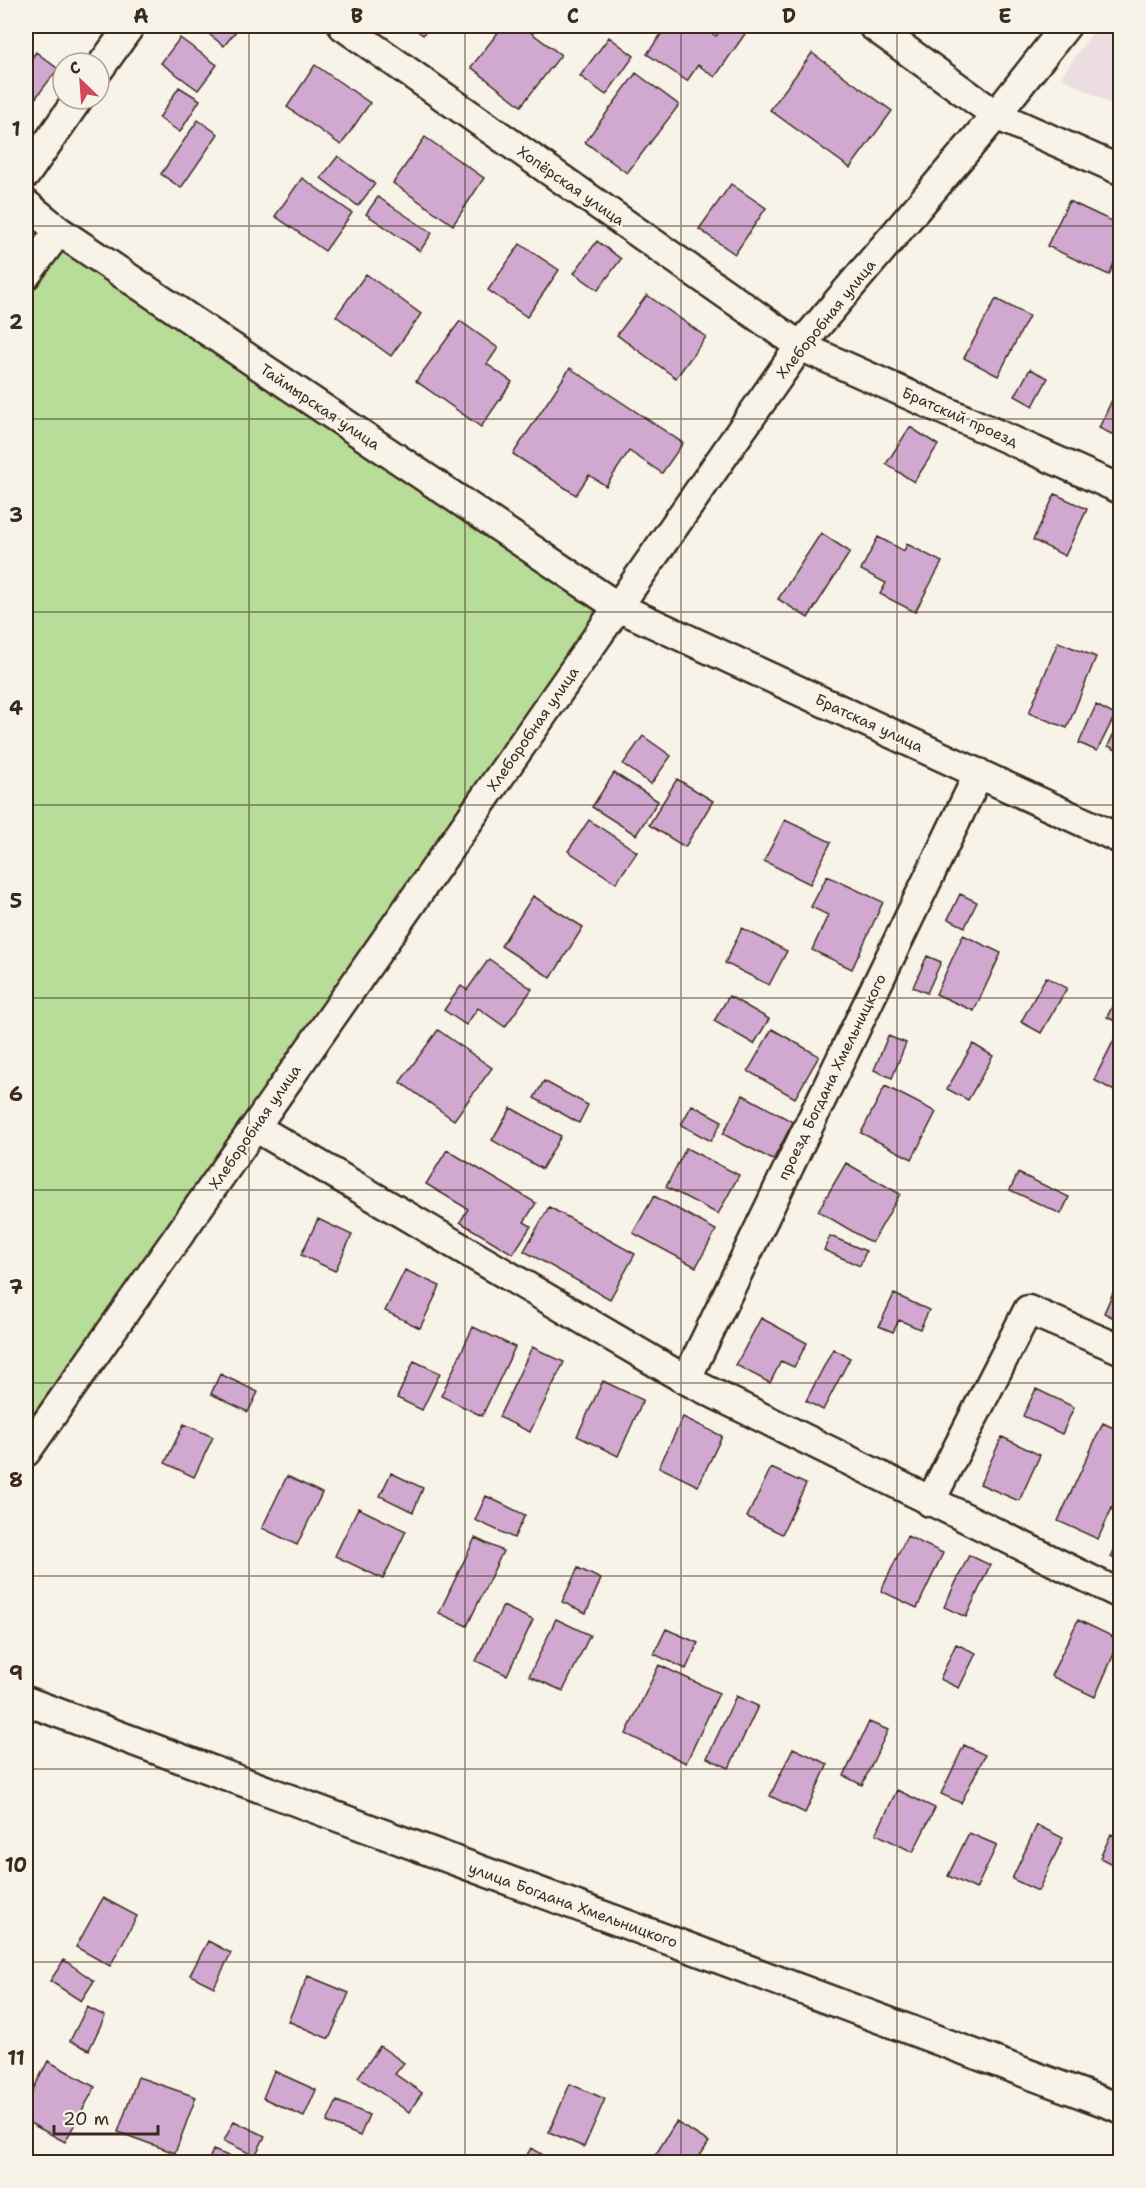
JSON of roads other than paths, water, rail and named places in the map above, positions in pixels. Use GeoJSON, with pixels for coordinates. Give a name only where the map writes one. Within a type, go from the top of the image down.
{"type":"FeatureCollection","features":[{"type":"Feature","properties":{"kind":"street"},"geometry":{"type":"LineString","coordinates":[[111,52],[130,26]]}},
{"type":"Feature","properties":{"kind":"street","name":"Хопёрская улица"},"geometry":{"type":"LineString","coordinates":[[343,26],[800,346]]}},
{"type":"Feature","properties":{"kind":"street"},"geometry":{"type":"LineString","coordinates":[[873,26],[996,115],[1120,170]]}},
{"type":"Feature","properties":{"kind":"street","name":"Хлеборобная улица"},"geometry":{"type":"LineString","coordinates":[[26,1452],[800,346],[996,115],[1066,26]]}},
{"type":"Feature","properties":{"kind":"street"},"geometry":{"type":"LineString","coordinates":[[26,174],[70,111]]}},
{"type":"Feature","properties":{"kind":"street","name":"Таймырская улица"},"geometry":{"type":"LineString","coordinates":[[26,204],[59,231],[618,607]]}},
{"type":"Feature","properties":{"kind":"street"},"geometry":{"type":"LineString","coordinates":[[26,275],[59,231]]}},
{"type":"Feature","properties":{"kind":"street","name":"Братский проезд"},"geometry":{"type":"LineString","coordinates":[[800,346],[1120,489]]}},
{"type":"Feature","properties":{"kind":"street","name":"Братская улица"},"geometry":{"type":"LineString","coordinates":[[618,607],[1120,839]]}},
{"type":"Feature","properties":{"kind":"street","name":"проезд Богдана Хмельницкого"},"geometry":{"type":"LineString","coordinates":[[686,1380],[979,773]]}},
{"type":"Feature","properties":{"kind":"street"},"geometry":{"type":"LineString","coordinates":[[255,1127],[686,1380],[1120,1594]]}},
{"type":"Feature","properties":{"kind":"street"},"geometry":{"type":"LineString","coordinates":[[930,1502],[1028,1310],[1120,1349]]}},
{"type":"Feature","properties":{"kind":"street","name":"улица Богдана Хмельницкого"},"geometry":{"type":"LineString","coordinates":[[26,1701],[1120,2108]]}}]}
